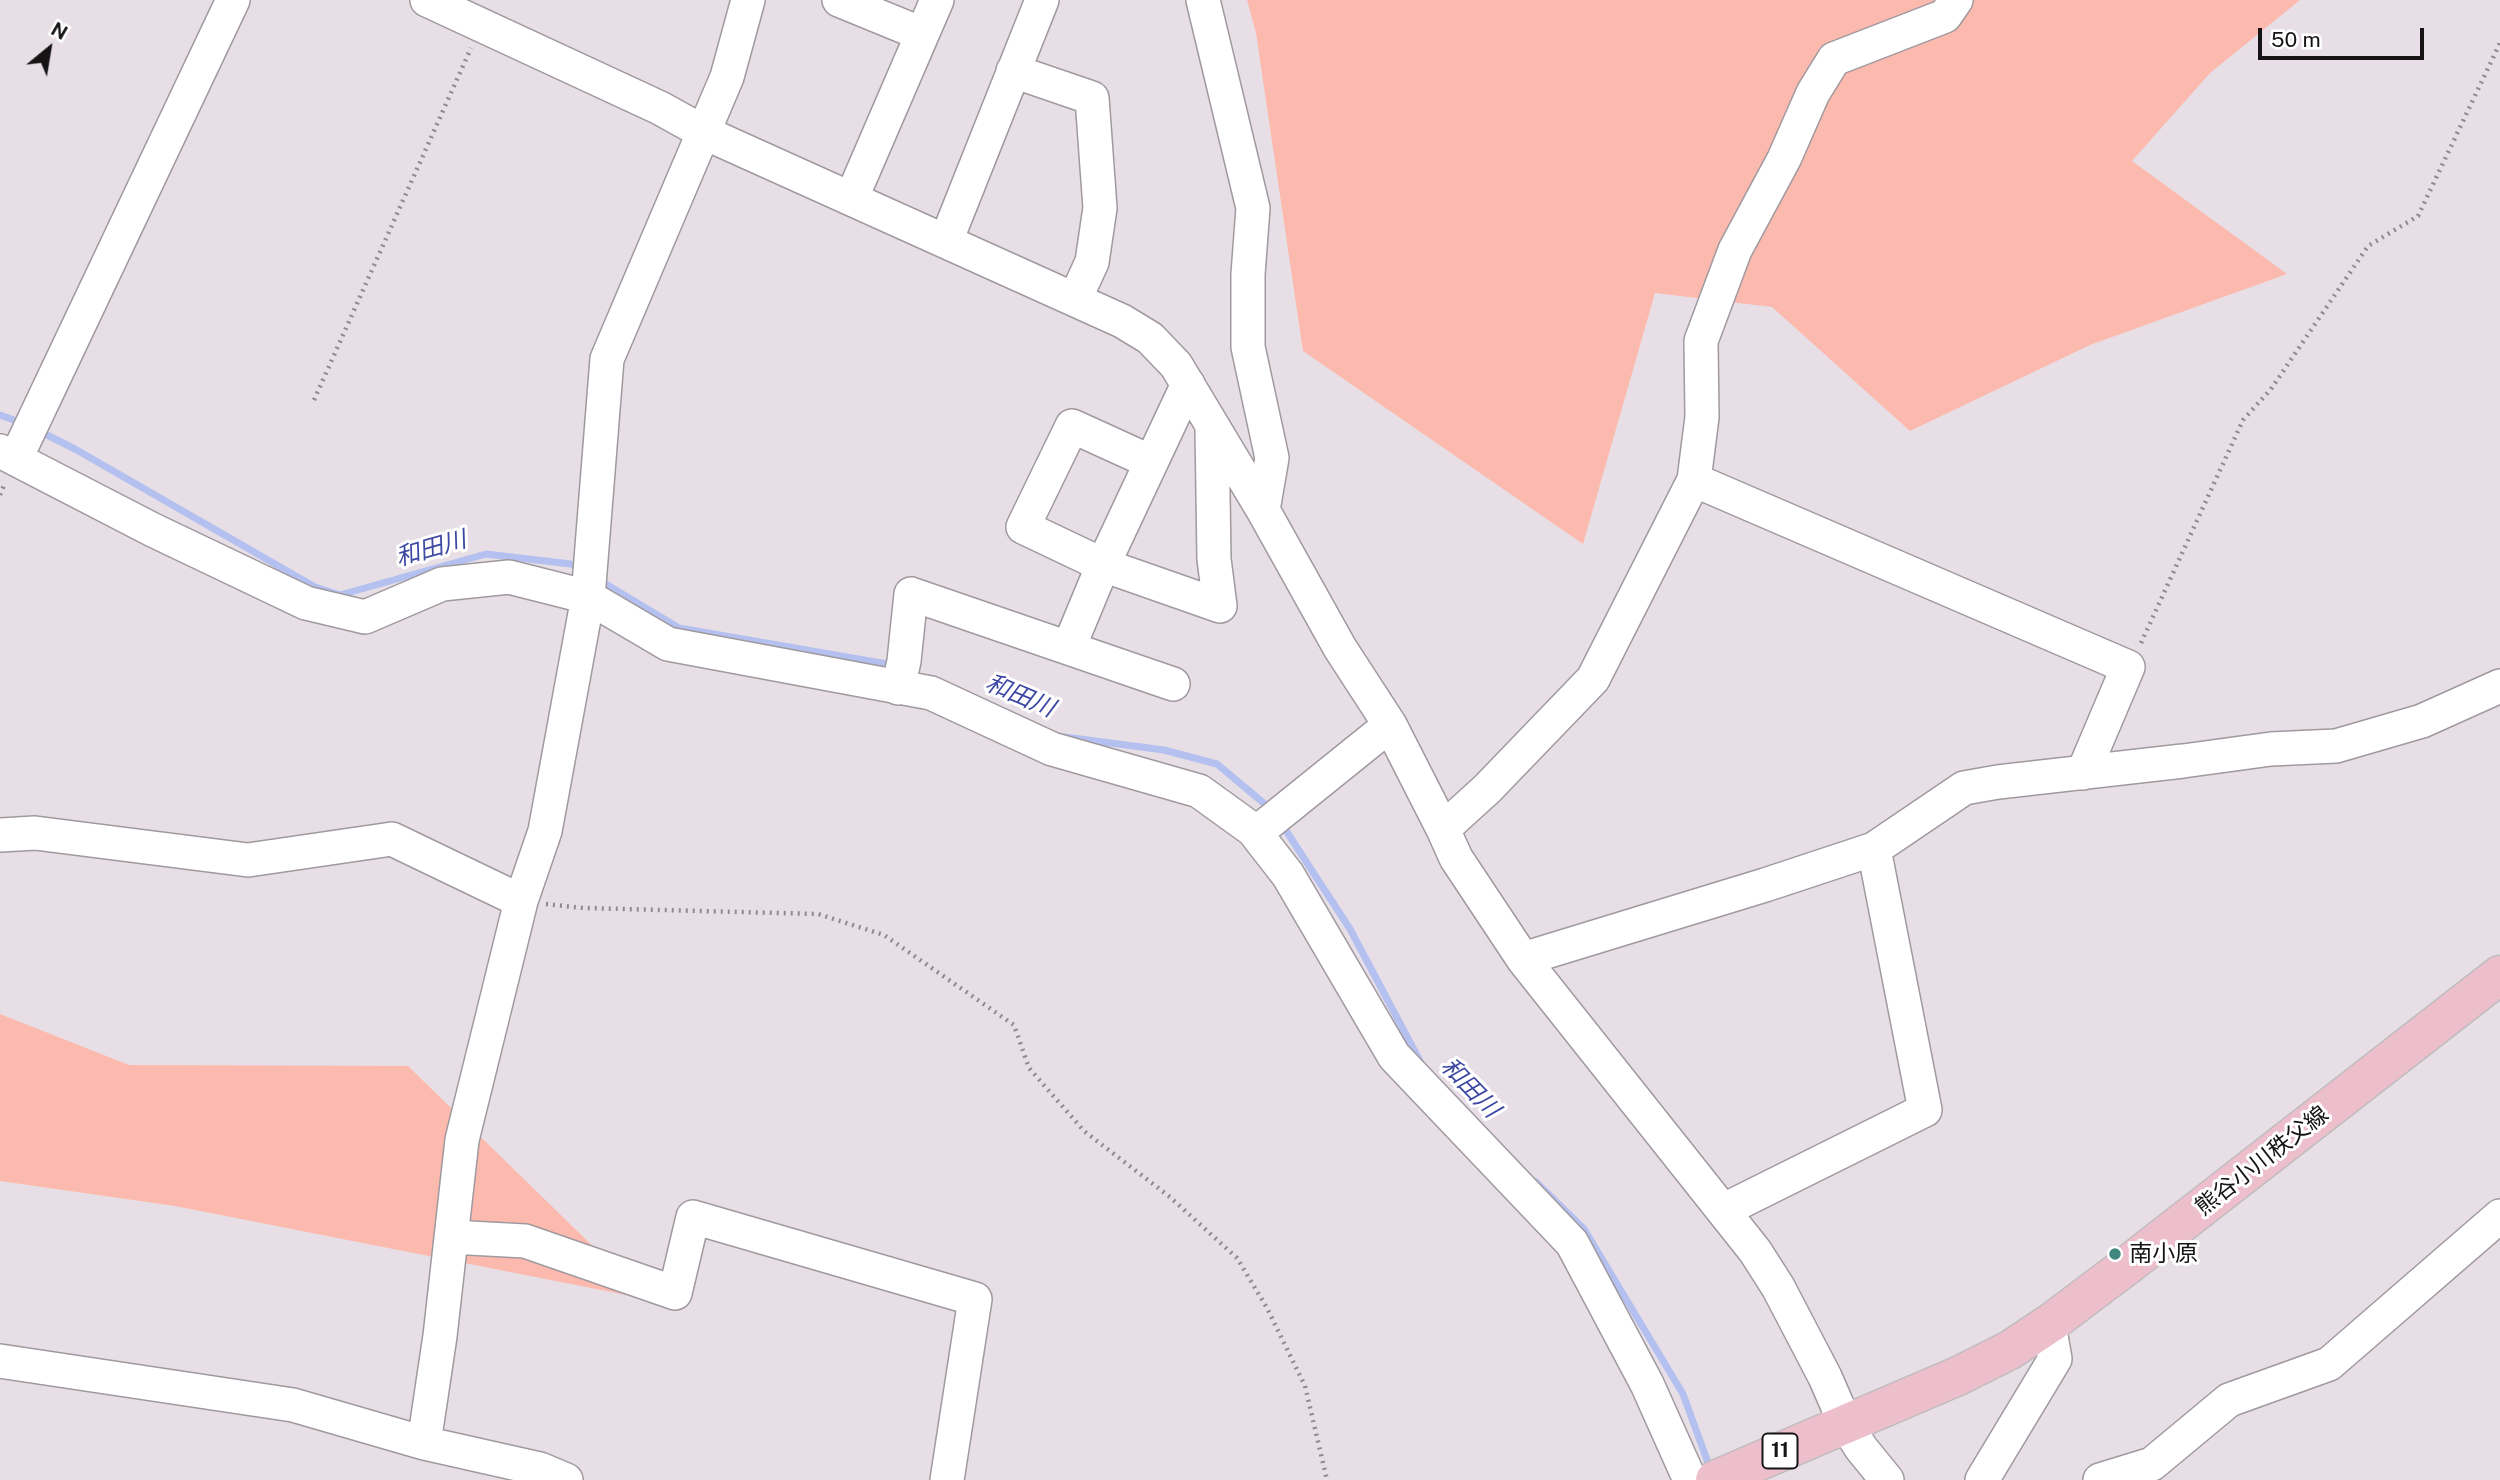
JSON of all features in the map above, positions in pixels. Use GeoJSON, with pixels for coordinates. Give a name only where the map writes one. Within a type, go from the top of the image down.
{"type":"FeatureCollection","features":[{"type":"Feature","properties":{"kind":"main road","name":"熊谷小川秩父線"},"geometry":{"type":"LineString","coordinates":[[1725,1478],[1845,1423],[1958,1376],[2010,1350],[2049,1324],[2500,975]]}},
{"type":"Feature","properties":{"kind":"street"},"geometry":{"type":"LineString","coordinates":[[233,0],[8,455],[153,530],[306,603],[365,617],[442,584],[509,577],[588,597],[668,644],[931,693],[1052,750],[1199,791],[1256,833],[1288,875],[1394,1056],[1572,1242],[1647,1384],[1690,1480]]}},
{"type":"Feature","properties":{"kind":"street"},"geometry":{"type":"LineString","coordinates":[[427,0],[487,13],[705,132],[1075,299],[1122,321],[1150,338],[1176,365],[1188,384],[1340,648],[1390,725],[1456,858],[1523,959],[1755,1251],[1778,1287],[1825,1377],[1845,1423],[1887,1480]]}},
{"type":"Feature","properties":{"kind":"street"},"geometry":{"type":"LineString","coordinates":[[424,1443],[440,1336],[463,1140],[521,901],[545,831],[588,597],[607,359],[727,77],[748,0]]}},
{"type":"Feature","properties":{"kind":"street"},"geometry":{"type":"LineString","coordinates":[[839,0],[922,34]]}},
{"type":"Feature","properties":{"kind":"street"},"geometry":{"type":"LineString","coordinates":[[852,197],[937,0]]}},
{"type":"Feature","properties":{"kind":"street"},"geometry":{"type":"LineString","coordinates":[[946,241],[1042,0]]}},
{"type":"Feature","properties":{"kind":"street"},"geometry":{"type":"LineString","coordinates":[[1203,0],[1253,208],[1248,274],[1248,347],[1272,458],[1262,510]]}},
{"type":"Feature","properties":{"kind":"street"},"geometry":{"type":"LineString","coordinates":[[1443,829],[1487,789],[1593,679],[1694,480],[1702,417],[1701,341],[1735,250],[1784,159],[1813,93],[1835,60],[1945,16],[1956,0]]}},
{"type":"Feature","properties":{"kind":"street"},"geometry":{"type":"LineString","coordinates":[[1013,71],[1092,98],[1100,208],[1092,262],[1075,299]]}},
{"type":"Feature","properties":{"kind":"street"},"geometry":{"type":"LineString","coordinates":[[1069,647],[1103,565],[1188,384]]}},
{"type":"Feature","properties":{"kind":"street"},"geometry":{"type":"LineString","coordinates":[[1152,462],[1072,426],[1023,527],[1103,565],[1220,606],[1213,559],[1212,428]]}},
{"type":"Feature","properties":{"kind":"street"},"geometry":{"type":"LineString","coordinates":[[1694,480],[2128,667],[2082,773]]}},
{"type":"Feature","properties":{"kind":"street"},"geometry":{"type":"LineString","coordinates":[[898,688],[904,661],[911,594],[1173,684]]}},
{"type":"Feature","properties":{"kind":"street"},"geometry":{"type":"LineString","coordinates":[[1523,959],[1874,849],[1964,788],[2271,749],[2336,746],[2422,721],[2500,686]]}},
{"type":"Feature","properties":{"kind":"street"},"geometry":{"type":"LineString","coordinates":[[1256,833],[1390,725]]}},
{"type":"Feature","properties":{"kind":"street"},"geometry":{"type":"LineString","coordinates":[[0,835],[35,833],[248,860],[392,839],[521,901]]}},
{"type":"Feature","properties":{"kind":"street"},"geometry":{"type":"LineString","coordinates":[[1724,1210],[1925,1110],[1874,849]]}},
{"type":"Feature","properties":{"kind":"street"},"geometry":{"type":"LineString","coordinates":[[2100,1480],[2152,1464],[2230,1400],[2329,1364],[2500,1216]]}},
{"type":"Feature","properties":{"kind":"street"},"geometry":{"type":"LineString","coordinates":[[451,1237],[525,1241],[675,1293],[694,1217],[975,1299],[947,1480]]}},
{"type":"Feature","properties":{"kind":"street"},"geometry":{"type":"LineString","coordinates":[[1982,1480],[2055,1359],[2049,1324]]}},
{"type":"Feature","properties":{"kind":"street"},"geometry":{"type":"LineString","coordinates":[[0,1361],[293,1405],[424,1443],[540,1469],[566,1480]]}},
{"type":"Feature","properties":{"kind":"path"},"geometry":{"type":"LineString","coordinates":[[314,400],[487,13]]}},
{"type":"Feature","properties":{"kind":"path"},"geometry":{"type":"LineString","coordinates":[[2128,667],[2243,420],[2271,389],[2368,246],[2418,216],[2500,43]]}},
{"type":"Feature","properties":{"kind":"path"},"geometry":{"type":"LineString","coordinates":[[521,901],[584,908],[818,914],[884,935],[1014,1025],[1029,1068],[1084,1131],[1170,1197],[1237,1258],[1267,1308],[1305,1386],[1327,1480]]}},
{"type":"Feature","properties":{"kind":"shaded area"},"geometry":{"type":"Polygon","coordinates":[[[1247,0],[2300,0],[2210,73],[2132,161],[2287,274],[2090,345],[1910,431],[1772,307],[1655,293],[1583,544],[1303,351],[1256,33],[1247,0]]]}},
{"type":"Feature","properties":{"kind":"shaded area"},"geometry":{"type":"Polygon","coordinates":[[[0,1014],[129,1065],[408,1066],[647,1299],[175,1206],[0,1181],[0,1014]]]}},
{"type":"Feature","properties":{"kind":"waterway","name":"和田川"},"geometry":{"type":"LineString","coordinates":[[0,415],[22,423]]}},
{"type":"Feature","properties":{"kind":"waterway","name":"和田川"},"geometry":{"type":"LineString","coordinates":[[39,431],[315,587],[340,595],[486,554],[571,564],[580,569]]}},
{"type":"Feature","properties":{"kind":"waterway","name":"和田川"},"geometry":{"type":"LineString","coordinates":[[599,580],[679,628],[893,665]]}},
{"type":"Feature","properties":{"kind":"waterway","name":"和田川"},"geometry":{"type":"LineString","coordinates":[[1065,737],[1164,750],[1217,764],[1272,810]]}},
{"type":"Feature","properties":{"kind":"waterway","name":"和田川"},"geometry":{"type":"LineString","coordinates":[[1281,823],[1350,929],[1421,1063]]}},
{"type":"Feature","properties":{"kind":"waterway","name":"和田川"},"geometry":{"type":"LineString","coordinates":[[1536,1182],[1584,1229],[1683,1394],[1711,1471]]}},
{"type":"Feature","properties":{"kind":"place","name":"南小原"},"geometry":{"type":"Point","coordinates":[2115,1254]}}]}
